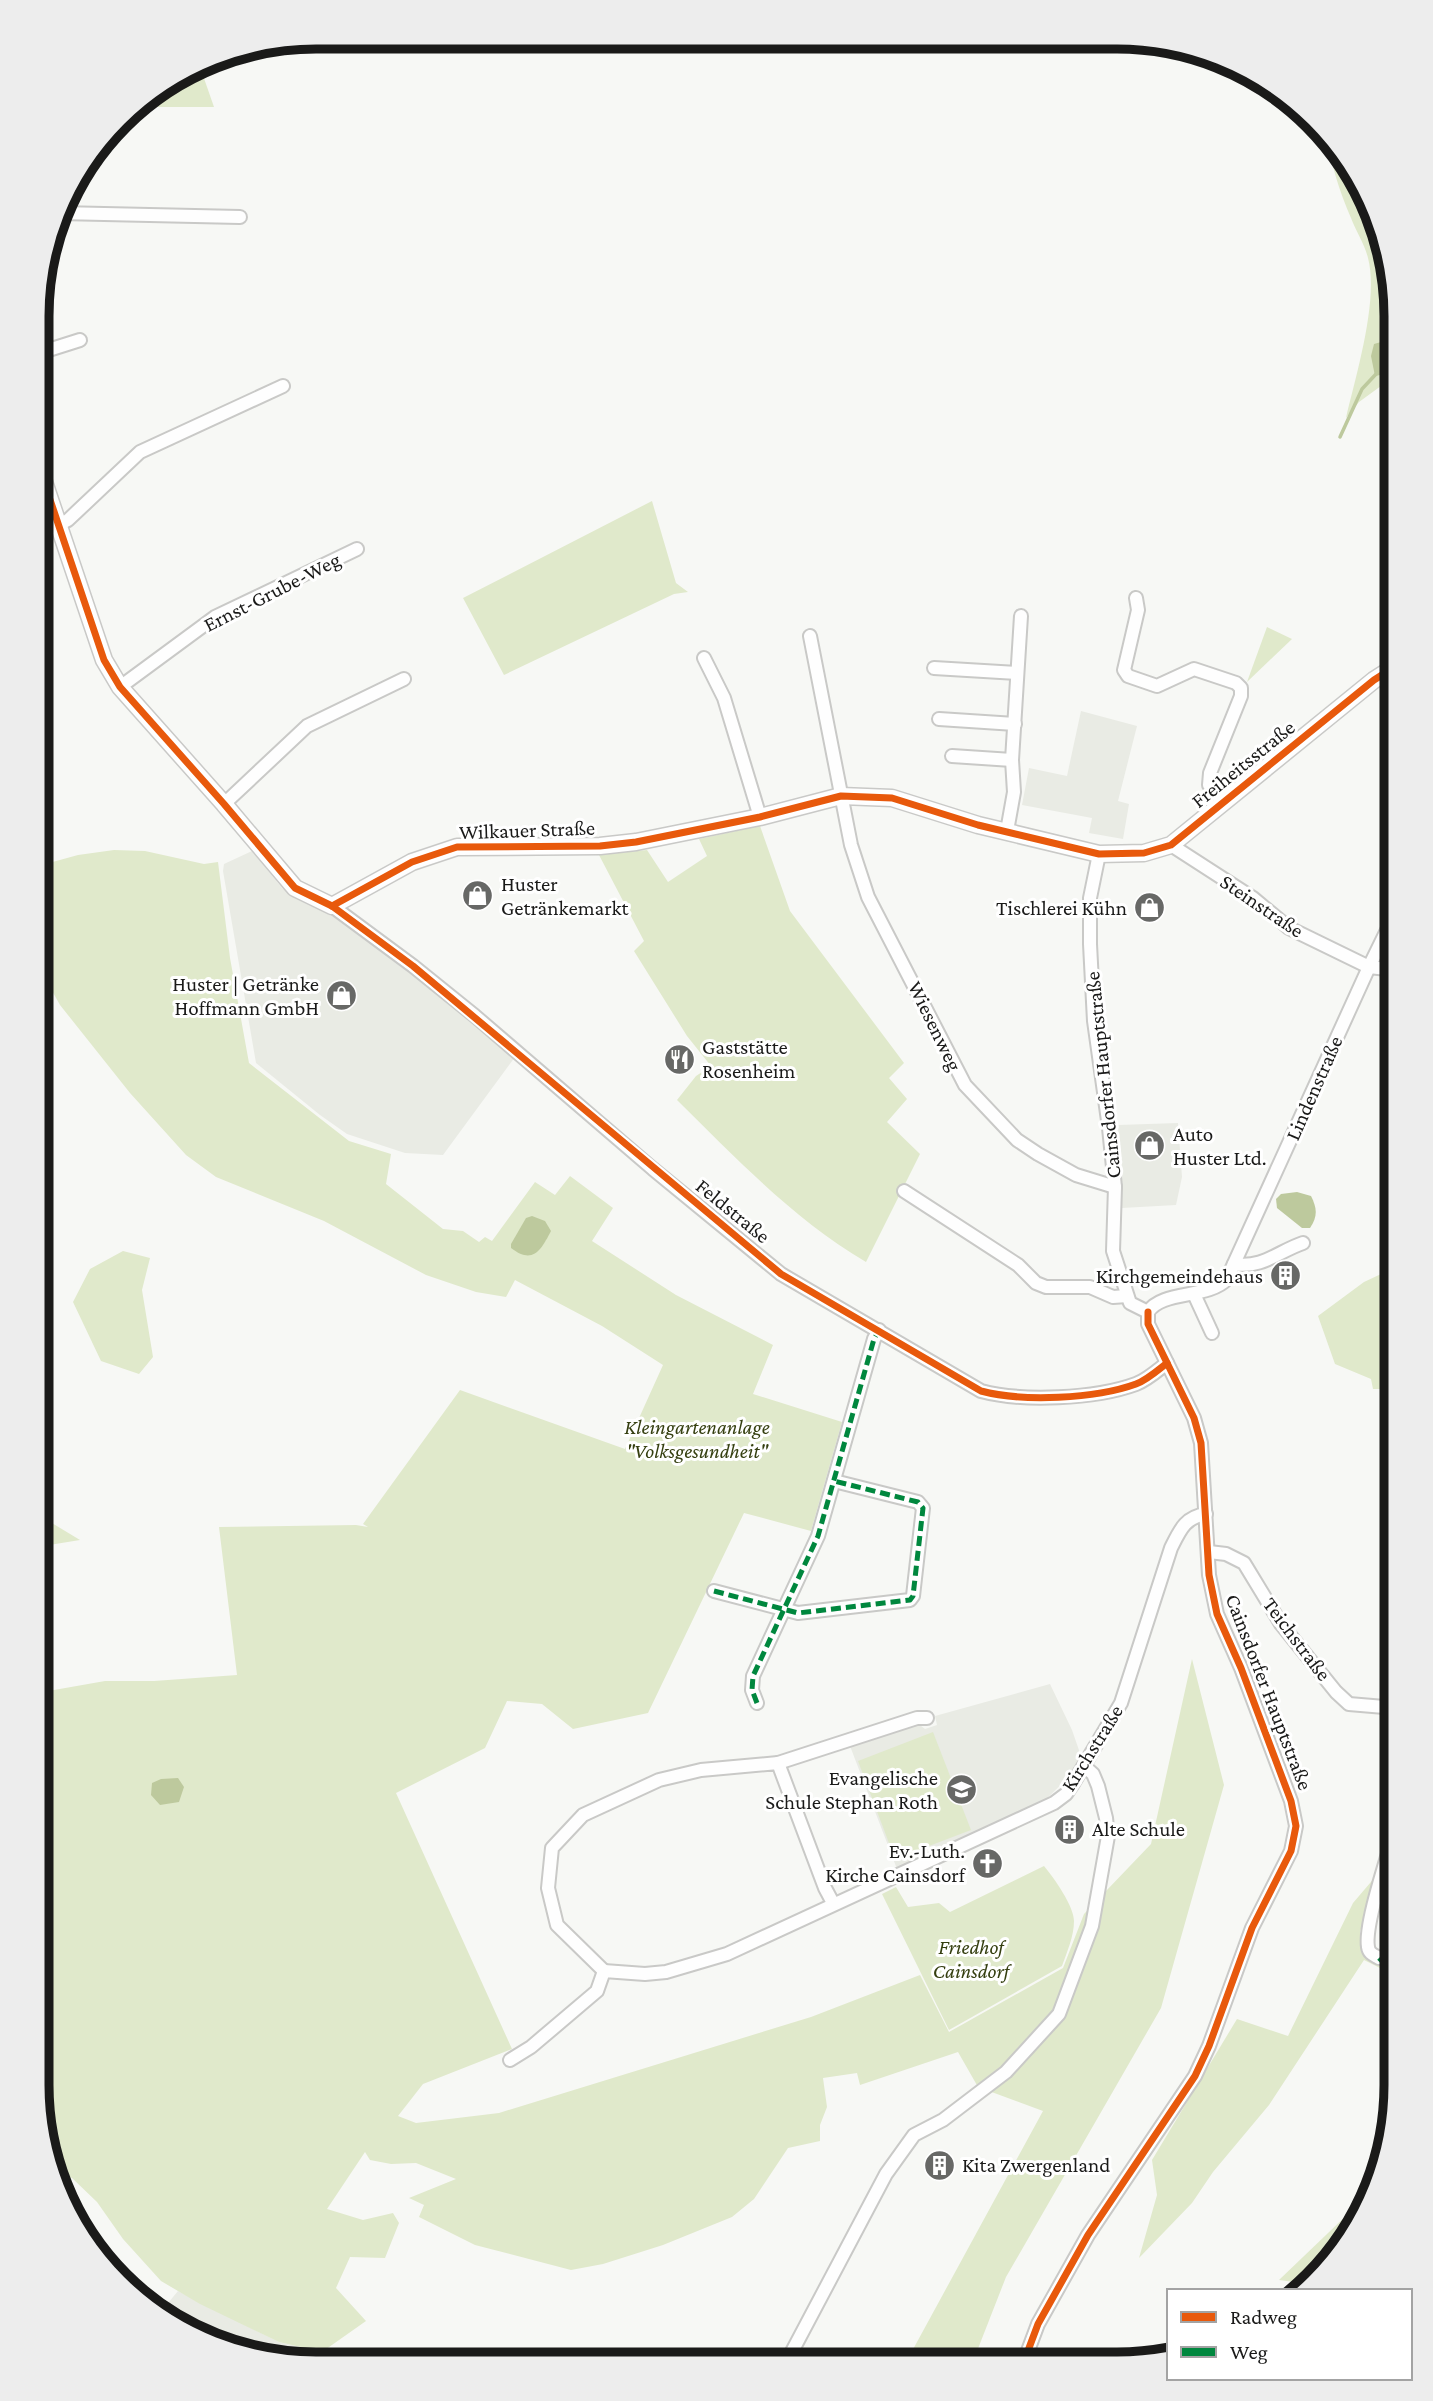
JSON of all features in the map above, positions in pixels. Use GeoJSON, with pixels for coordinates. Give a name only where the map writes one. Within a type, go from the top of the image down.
{"type":"FeatureCollection","features":[{"type":"Feature","properties":{"kind":"street"},"geometry":{"type":"LineString","coordinates":[[69,213],[240,218]]}},
{"type":"Feature","properties":{"kind":"street"},"geometry":{"type":"LineString","coordinates":[[49,351],[80,340]]}},
{"type":"Feature","properties":{"kind":"street"},"geometry":{"type":"LineString","coordinates":[[58,525],[68,520],[140,452],[283,386]]}},
{"type":"Feature","properties":{"kind":"street"},"geometry":{"type":"LineString","coordinates":[[49,498],[104,660],[120,687],[295,888],[332,906]]}},
{"type":"Feature","properties":{"kind":"street","name":"Ernst-Grube-Weg"},"geometry":{"type":"LineString","coordinates":[[120,687],[215,617],[357,549]]}},
{"type":"Feature","properties":{"kind":"street"},"geometry":{"type":"LineString","coordinates":[[1136,598],[1138,610],[1125,670],[1128,676],[1157,686],[1194,669],[1236,683],[1241,688],[1241,696],[1210,773],[1209,785],[1224,803]]}},
{"type":"Feature","properties":{"kind":"street"},"geometry":{"type":"LineString","coordinates":[[1007,831],[1014,792],[1012,760],[1021,616]]}},
{"type":"Feature","properties":{"kind":"street","name":"Wiesenweg"},"geometry":{"type":"LineString","coordinates":[[810,636],[851,845],[868,897],[965,1085],[1017,1140],[1076,1175],[1115,1187]]}},
{"type":"Feature","properties":{"kind":"street"},"geometry":{"type":"LineString","coordinates":[[704,657],[724,698],[760,817]]}},
{"type":"Feature","properties":{"kind":"street"},"geometry":{"type":"LineString","coordinates":[[934,668],[1017,674]]}},
{"type":"Feature","properties":{"kind":"street","name":"Freiheitsstraße"},"geometry":{"type":"LineString","coordinates":[[1099,854],[1144,853],[1171,845],[1384,674]]}},
{"type":"Feature","properties":{"kind":"street"},"geometry":{"type":"LineString","coordinates":[[224,804],[307,726],[404,679]]}},
{"type":"Feature","properties":{"kind":"street"},"geometry":{"type":"LineString","coordinates":[[939,719],[1014,724]]}},
{"type":"Feature","properties":{"kind":"street"},"geometry":{"type":"LineString","coordinates":[[952,756],[1012,760]]}},
{"type":"Feature","properties":{"kind":"street","name":"Wilkauer Straße"},"geometry":{"type":"LineString","coordinates":[[332,906],[412,862],[457,847],[612,845],[636,842],[760,817],[841,796],[892,798],[978,825],[1099,854]]}},
{"type":"Feature","properties":{"kind":"street","name":"Steinstraße"},"geometry":{"type":"LineString","coordinates":[[1171,845],[1253,898],[1289,928],[1369,967],[1384,969]]}},
{"type":"Feature","properties":{"kind":"street","name":"Cainsdorfer Hauptstraße"},"geometry":{"type":"LineString","coordinates":[[1099,854],[1090,898],[1094,1021],[1115,1187],[1113,1251],[1127,1296]]}},
{"type":"Feature","properties":{"kind":"street","name":"Feldstraße"},"geometry":{"type":"LineString","coordinates":[[332,906],[475,1016],[653,1169],[781,1274],[981,1391],[1002,1396],[1059,1397],[1099,1392],[1138,1384],[1167,1363]]}},
{"type":"Feature","properties":{"kind":"street","name":"Lindenstraße"},"geometry":{"type":"LineString","coordinates":[[1148,1312],[1156,1303],[1222,1284],[1234,1264],[1384,936]]}},
{"type":"Feature","properties":{"kind":"street"},"geometry":{"type":"LineString","coordinates":[[904,1191],[1018,1265],[1036,1283],[1046,1287],[1090,1287],[1113,1297],[1127,1296],[1132,1305],[1148,1312]]}},
{"type":"Feature","properties":{"kind":"street"},"geometry":{"type":"LineString","coordinates":[[1234,1264],[1244,1266],[1262,1262],[1303,1242]]}},
{"type":"Feature","properties":{"kind":"street"},"geometry":{"type":"LineString","coordinates":[[1194,1294],[1212,1333]]}},
{"type":"Feature","properties":{"kind":"street","name":"Cainsdorfer Hauptstraße"},"geometry":{"type":"LineString","coordinates":[[1028,2352],[1038,2324],[1088,2235],[1195,2076],[1209,2046],[1252,1928],[1291,1851],[1296,1826],[1292,1801],[1241,1668],[1217,1614],[1209,1575],[1200,1443],[1194,1418],[1148,1324],[1148,1312]]}},
{"type":"Feature","properties":{"kind":"street"},"geometry":{"type":"LineString","coordinates":[[757,1703],[752,1690],[753,1676],[818,1536],[878,1329]]}},
{"type":"Feature","properties":{"kind":"street"},"geometry":{"type":"LineString","coordinates":[[714,1591],[798,1613],[910,1600],[913,1596],[923,1508],[918,1502],[834,1480]]}},
{"type":"Feature","properties":{"kind":"street","name":"Kirchstraße"},"geometry":{"type":"LineString","coordinates":[[604,1971],[645,1974],[666,1972],[701,1963],[747,1946],[834,1903],[1038,1812],[1066,1794],[1121,1703],[1171,1548],[1180,1531],[1194,1516],[1206,1514]]}},
{"type":"Feature","properties":{"kind":"street","name":"Teichstraße"},"geometry":{"type":"LineString","coordinates":[[1209,1552],[1226,1554],[1244,1563],[1281,1624],[1336,1692],[1349,1704],[1384,1707]]}},
{"type":"Feature","properties":{"kind":"street"},"geometry":{"type":"LineString","coordinates":[[510,2060],[531,2047],[597,1991],[604,1971],[557,1925],[548,1888],[552,1848],[583,1815],[659,1780],[701,1770],[778,1763],[917,1718],[927,1718]]}},
{"type":"Feature","properties":{"kind":"street"},"geometry":{"type":"LineString","coordinates":[[778,1763],[825,1888],[834,1903]]}},
{"type":"Feature","properties":{"kind":"street"},"geometry":{"type":"LineString","coordinates":[[792,2352],[886,2174],[914,2135],[943,2120],[1006,2072],[1059,2014],[1091,1926],[1108,1836],[1098,1786],[1093,1774],[1084,1766]]}},
{"type":"Feature","properties":{"kind":"street"},"geometry":{"type":"LineString","coordinates":[[1379,1958],[1370,1953],[1368,1928],[1384,1870]]}},
{"type":"Feature","properties":{"kind":"shaded area"},"geometry":{"type":"Polygon","coordinates":[[[1384,341],[1384,374],[1375,376],[1371,356],[1374,344],[1384,341]]]}},
{"type":"Feature","properties":{"kind":"shaded area"},"geometry":{"type":"Polygon","coordinates":[[[1081,711],[1137,726],[1118,801],[1129,804],[1123,839],[1089,833],[1092,818],[1022,805],[1029,768],[1067,776],[1081,711]]]}},
{"type":"Feature","properties":{"kind":"shaded area","name":"Huster | Getränke Hoffmann GmbH"},"geometry":{"type":"Polygon","coordinates":[[[252,851],[282,888],[297,899],[334,917],[383,950],[515,1057],[443,1155],[405,1153],[347,1134],[256,1063],[223,871],[224,864],[252,851]]]}},
{"type":"Feature","properties":{"kind":"shaded area","name":"Auto Huster Ltd."},"geometry":{"type":"Polygon","coordinates":[[[1178,1123],[1182,1177],[1176,1205],[1122,1208],[1118,1125],[1178,1123]]]}},
{"type":"Feature","properties":{"kind":"shaded area"},"geometry":{"type":"Polygon","coordinates":[[[1297,1192],[1311,1196],[1314,1204],[1316,1212],[1310,1228],[1302,1228],[1277,1208],[1276,1199],[1281,1194],[1297,1192]]]}},
{"type":"Feature","properties":{"kind":"shaded area"},"geometry":{"type":"Polygon","coordinates":[[[532,1216],[545,1221],[551,1231],[536,1253],[525,1255],[511,1248],[511,1244],[526,1218],[532,1216]]]}},
{"type":"Feature","properties":{"kind":"shaded area","name":"Evangelische Schule Stephan Roth"},"geometry":{"type":"Polygon","coordinates":[[[1050,1684],[1081,1756],[1073,1773],[1037,1808],[897,1869],[850,1746],[916,1722],[925,1729],[937,1725],[935,1716],[1050,1684]]]}},
{"type":"Feature","properties":{"kind":"shaded area"},"geometry":{"type":"Polygon","coordinates":[[[178,1778],[184,1787],[179,1802],[160,1805],[151,1795],[152,1783],[161,1779],[178,1778]]]}},
{"type":"Feature","properties":{"kind":"shaded area"},"geometry":{"type":"Polygon","coordinates":[[[178,2291],[279,2342],[322,2352],[281,2350],[230,2338],[166,2306],[178,2291]]]}},
{"type":"Feature","properties":{"kind":"green space"},"geometry":{"type":"Polygon","coordinates":[[[203,75],[214,107],[152,107],[182,85],[203,75]]]}},
{"type":"Feature","properties":{"kind":"green space"},"geometry":{"type":"Polygon","coordinates":[[[1331,157],[1364,214],[1382,281],[1384,384],[1359,402],[1346,418],[1369,316],[1371,275],[1367,253],[1347,208],[1331,157]]]}},
{"type":"Feature","properties":{"kind":"green space"},"geometry":{"type":"Polygon","coordinates":[[[652,501],[676,583],[688,592],[674,594],[504,675],[463,598],[652,501]]]}},
{"type":"Feature","properties":{"kind":"green space"},"geometry":{"type":"Polygon","coordinates":[[[1267,627],[1292,639],[1247,682],[1267,627]]]}},
{"type":"Feature","properties":{"kind":"green space"},"geometry":{"type":"Polygon","coordinates":[[[760,826],[790,911],[904,1063],[889,1078],[907,1099],[887,1122],[920,1154],[866,1262],[814,1227],[790,1207],[677,1100],[696,1076],[711,1066],[687,1036],[634,951],[644,941],[599,855],[647,850],[668,882],[707,856],[699,839],[760,826]]]}},
{"type":"Feature","properties":{"kind":"green space","name":"Kleingartenanlage \"Volksgesundheit\""},"geometry":{"type":"Polygon","coordinates":[[[114,850],[145,851],[204,864],[218,862],[230,958],[249,1063],[349,1141],[391,1154],[386,1184],[443,1229],[463,1231],[479,1242],[485,1237],[492,1241],[535,1182],[555,1195],[570,1176],[613,1208],[592,1241],[676,1295],[773,1345],[753,1394],[842,1422],[811,1531],[744,1513],[648,1713],[573,1729],[542,1704],[507,1701],[485,1748],[396,1793],[512,2049],[423,2084],[398,2116],[416,2123],[499,2113],[811,2017],[920,1975],[949,2032],[1063,1968],[1084,1914],[1151,1844],[1192,1659],[1224,1785],[1161,2008],[1006,2277],[977,2352],[912,2352],[1043,2111],[978,2087],[958,2052],[860,2085],[857,2073],[823,2078],[827,2107],[820,2125],[820,2141],[788,2148],[754,2199],[732,2217],[663,2245],[603,2264],[571,2270],[475,2245],[419,2217],[424,2205],[409,2198],[456,2179],[416,2163],[391,2164],[370,2160],[365,2152],[327,2209],[363,2220],[393,2213],[399,2223],[385,2258],[350,2257],[336,2288],[366,2321],[322,2352],[279,2342],[200,2304],[161,2281],[123,2239],[97,2202],[72,2178],[64,2175],[51,2120],[49,2085],[49,1691],[105,1681],[154,1681],[237,1675],[219,1527],[368,1527],[363,1524],[460,1390],[625,1449],[663,1365],[602,1326],[515,1280],[506,1297],[476,1292],[426,1275],[324,1221],[216,1177],[186,1155],[130,1093],[60,1005],[49,985],[49,863],[78,855],[114,850]]]}},
{"type":"Feature","properties":{"kind":"green space"},"geometry":{"type":"Polygon","coordinates":[[[123,1251],[150,1258],[142,1290],[153,1357],[139,1374],[101,1361],[73,1302],[90,1269],[123,1251]]]}},
{"type":"Feature","properties":{"kind":"green space"},"geometry":{"type":"Polygon","coordinates":[[[1384,1273],[1384,1389],[1373,1389],[1371,1379],[1335,1364],[1318,1316],[1364,1282],[1384,1273]]]}},
{"type":"Feature","properties":{"kind":"green space"},"geometry":{"type":"Polygon","coordinates":[[[49,1521],[80,1540],[49,1545],[49,1521]]]}},
{"type":"Feature","properties":{"kind":"green space"},"geometry":{"type":"Polygon","coordinates":[[[933,1732],[971,1830],[895,1859],[858,1761],[933,1732]]]}},
{"type":"Feature","properties":{"kind":"green space","name":"Friedhof Cainsdorf"},"geometry":{"type":"Polygon","coordinates":[[[1044,1866],[1063,1892],[1073,1915],[1073,1932],[1062,1966],[949,2030],[882,1894],[896,1887],[908,1907],[939,1903],[950,1912],[1044,1866]]]}},
{"type":"Feature","properties":{"kind":"green space"},"geometry":{"type":"Polygon","coordinates":[[[1376,1876],[1360,1932],[1363,1954],[1384,1964],[1384,1970],[1364,1960],[1269,2105],[1213,2172],[1192,2203],[1139,2258],[1157,2195],[1152,2160],[1237,2019],[1288,2036],[1353,1903],[1376,1876]]]}},
{"type":"Feature","properties":{"kind":"green space"},"geometry":{"type":"Polygon","coordinates":[[[1352,2210],[1329,2248],[1306,2274],[1297,2282],[1279,2280],[1352,2210]]]}},
{"type":"Feature","properties":{"kind":"waterway"},"geometry":{"type":"LineString","coordinates":[[1382,345],[1383,299]]}},
{"type":"Feature","properties":{"kind":"waterway"},"geometry":{"type":"LineString","coordinates":[[1340,437],[1362,389],[1377,373]]}},
{"type":"Feature","properties":{"kind":"marked path"},"geometry":{"type":"LineString","coordinates":[[757,1703],[752,1690],[753,1676],[818,1536],[874,1339],[879,1330]]}},
{"type":"Feature","properties":{"kind":"marked path"},"geometry":{"type":"LineString","coordinates":[[714,1591],[798,1613],[910,1600],[913,1596],[923,1508],[918,1502],[834,1481]]}},
{"type":"Feature","properties":{"kind":"marked path"},"geometry":{"type":"LineString","coordinates":[[1379,1958],[1384,1963]]}},
{"type":"Feature","properties":{"kind":"cycle path"},"geometry":{"type":"LineString","coordinates":[[49,497],[104,660],[120,687],[295,888],[332,906],[413,966],[781,1274],[981,1391],[1037,1398],[1100,1393],[1140,1382],[1167,1363]]}},
{"type":"Feature","properties":{"kind":"cycle path"},"geometry":{"type":"LineString","coordinates":[[332,906],[412,862],[457,847],[600,846],[636,842],[760,817],[841,796],[892,798],[978,825],[1099,854],[1144,853],[1171,845],[1384,674]]}},
{"type":"Feature","properties":{"kind":"cycle path"},"geometry":{"type":"LineString","coordinates":[[1028,2352],[1038,2324],[1088,2235],[1195,2076],[1209,2046],[1252,1928],[1291,1851],[1296,1826],[1291,1801],[1241,1668],[1217,1614],[1209,1575],[1201,1443],[1194,1418],[1148,1324],[1148,1312]]}},
{"type":"Feature","properties":{"kind":"place","name":"Huster Getränkemarkt"},"geometry":{"type":"Point","coordinates":[478,896]}},
{"type":"Feature","properties":{"kind":"place","name":"Tischlerei Kühn"},"geometry":{"type":"Point","coordinates":[1150,908]}},
{"type":"Feature","properties":{"kind":"place","name":"Huster | Getränke Hoffmann GmbH"},"geometry":{"type":"Point","coordinates":[342,996]}},
{"type":"Feature","properties":{"kind":"place","name":"Gaststätte Rosenheim"},"geometry":{"type":"Point","coordinates":[679,1059]}},
{"type":"Feature","properties":{"kind":"place","name":"Auto Huster Ltd."},"geometry":{"type":"Point","coordinates":[1150,1146]}},
{"type":"Feature","properties":{"kind":"place","name":"Kirchgemeindehaus"},"geometry":{"type":"Point","coordinates":[1286,1276]}},
{"type":"Feature","properties":{"kind":"place","name":"Evangelische Schule Stephan Roth"},"geometry":{"type":"Point","coordinates":[961,1790]}},
{"type":"Feature","properties":{"kind":"place","name":"Alte Schule"},"geometry":{"type":"Point","coordinates":[1069,1829]}},
{"type":"Feature","properties":{"kind":"place","name":"Ev.-Luth. Kirche Cainsdorf"},"geometry":{"type":"Point","coordinates":[988,1863]}},
{"type":"Feature","properties":{"kind":"place","name":"Kita Zwergenland"},"geometry":{"type":"Point","coordinates":[939,2165]}}]}
